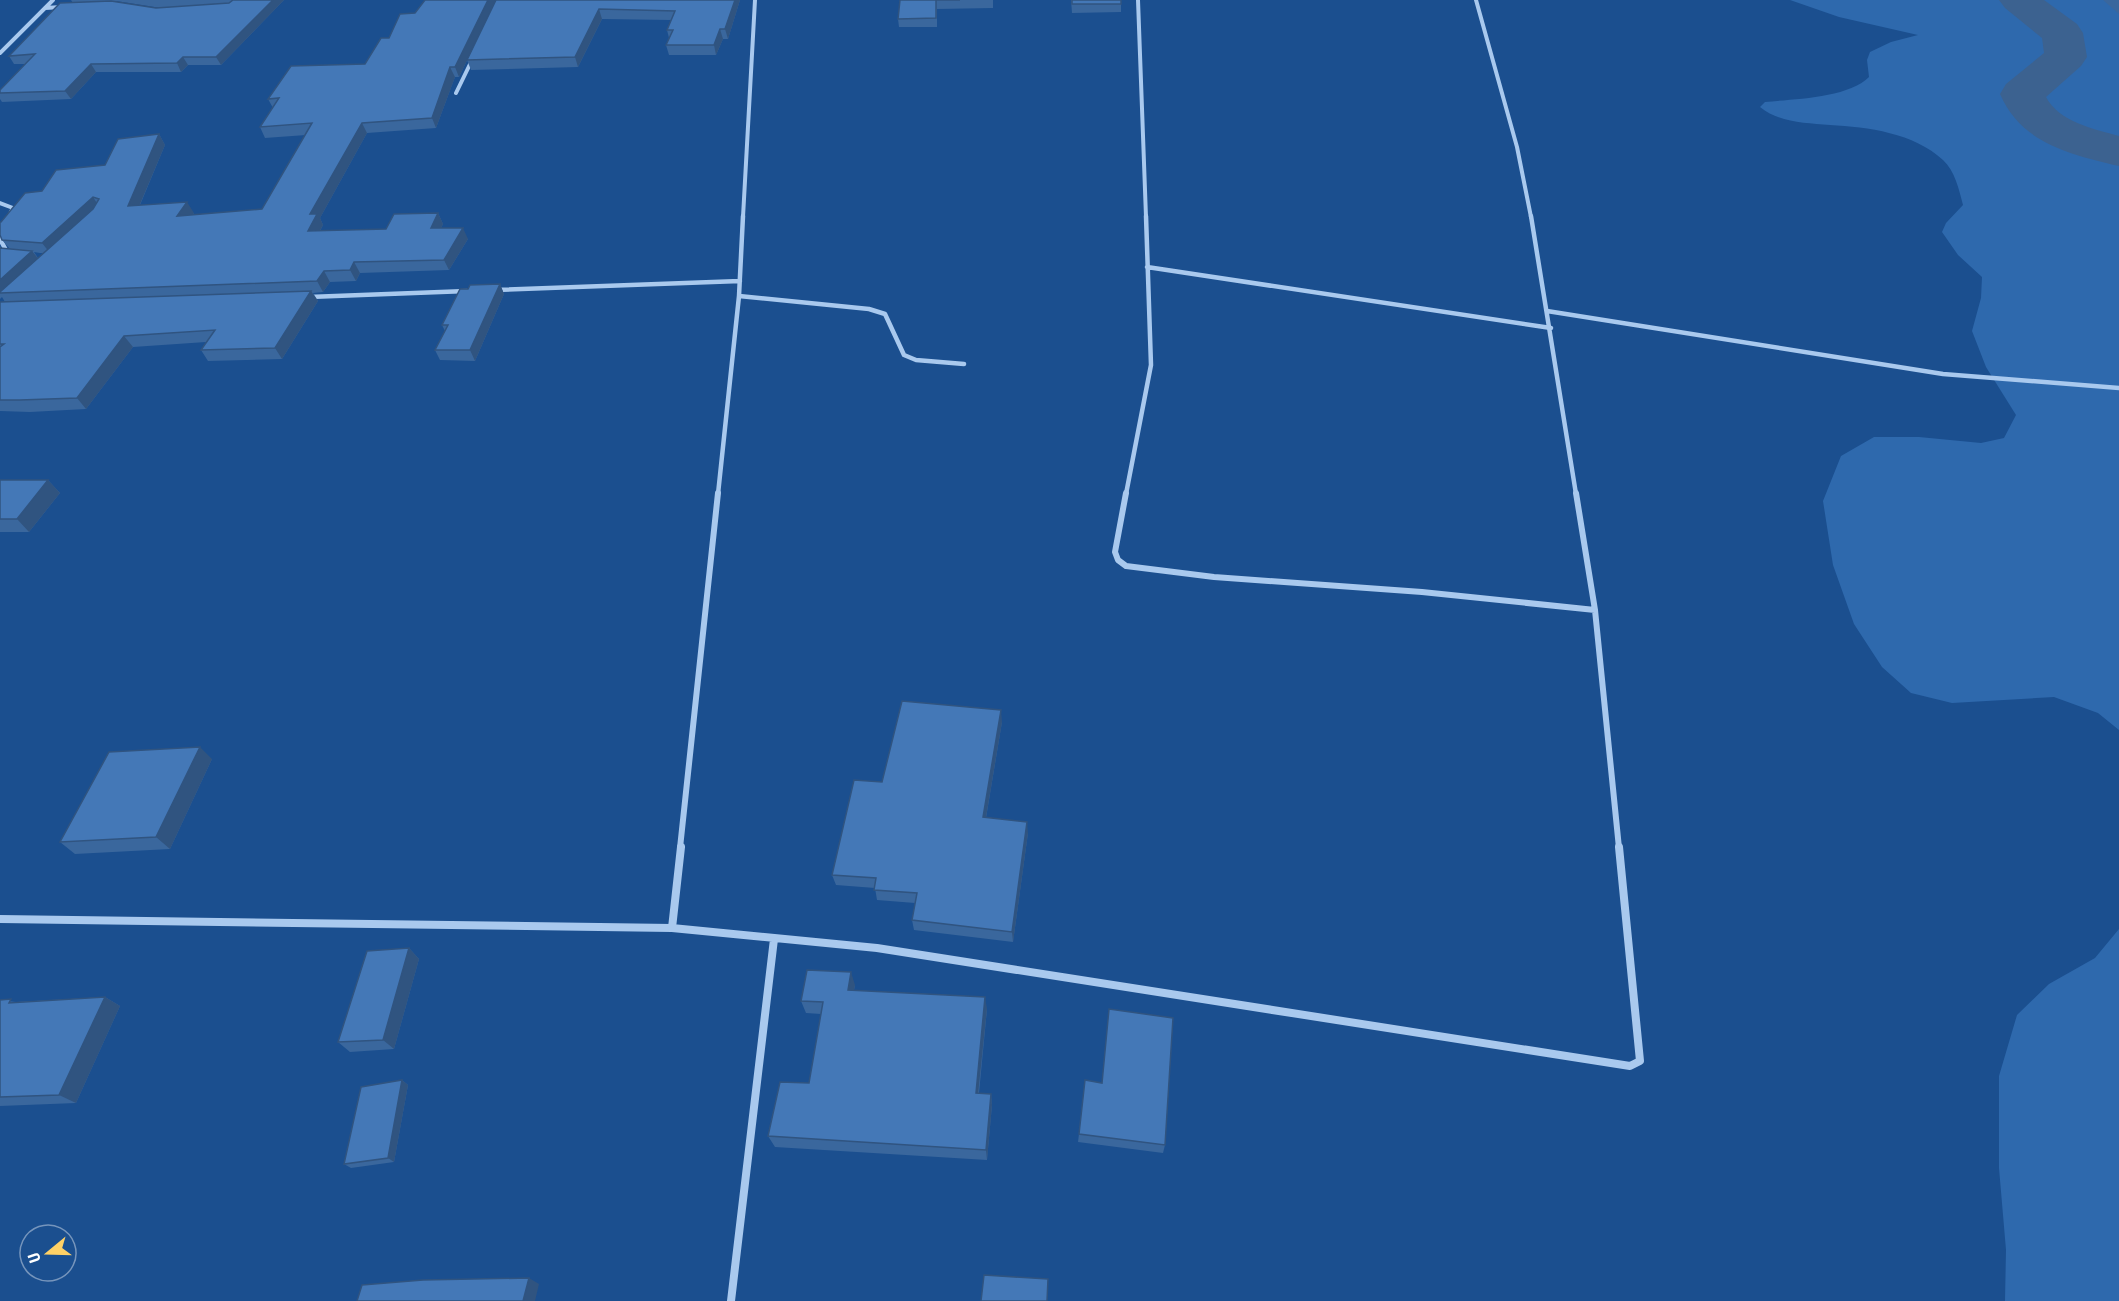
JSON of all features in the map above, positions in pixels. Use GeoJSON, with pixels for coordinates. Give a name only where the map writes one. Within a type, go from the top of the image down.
{"type":"FeatureCollection","features":[{"type":"Feature","properties":{"kind":"street"},"geometry":{"type":"LineString","coordinates":[[0,53],[53,0]]}},
{"type":"Feature","properties":{"kind":"street"},"geometry":{"type":"LineString","coordinates":[[672,928],[739,296],[755,0]]}},
{"type":"Feature","properties":{"kind":"street"},"geometry":{"type":"LineString","coordinates":[[1138,0],[1151,365],[1115,552],[1118,560],[1126,567],[1214,578],[1422,592],[1595,610]]}},
{"type":"Feature","properties":{"kind":"street"},"geometry":{"type":"LineString","coordinates":[[0,919],[672,928],[877,948],[1630,1066],[1640,1061],[1641,1049],[1595,610],[1551,328],[1518,147],[1476,0]]}},
{"type":"Feature","properties":{"kind":"street"},"geometry":{"type":"LineString","coordinates":[[45,8],[69,7]]}},
{"type":"Feature","properties":{"kind":"street"},"geometry":{"type":"LineString","coordinates":[[456,93],[475,52]]}},
{"type":"Feature","properties":{"kind":"street"},"geometry":{"type":"LineString","coordinates":[[0,203],[13,208],[4,222]]}},
{"type":"Feature","properties":{"kind":"street"},"geometry":{"type":"LineString","coordinates":[[0,239],[8,255],[19,256]]}},
{"type":"Feature","properties":{"kind":"street"},"geometry":{"type":"LineString","coordinates":[[1147,267],[1551,328]]}},
{"type":"Feature","properties":{"kind":"street"},"geometry":{"type":"LineString","coordinates":[[489,290],[740,281]]}},
{"type":"Feature","properties":{"kind":"street"},"geometry":{"type":"LineString","coordinates":[[298,297],[477,291]]}},
{"type":"Feature","properties":{"kind":"street"},"geometry":{"type":"LineString","coordinates":[[739,296],[869,309],[885,314],[904,355],[916,360],[964,364]]}},
{"type":"Feature","properties":{"kind":"street"},"geometry":{"type":"LineString","coordinates":[[1547,311],[1943,374],[2119,388]]}},
{"type":"Feature","properties":{"kind":"street"},"geometry":{"type":"LineString","coordinates":[[731,1301],[774,939]]}},
{"type":"Feature","properties":{"kind":"shaded area"},"geometry":{"type":"Polygon","coordinates":[[[1790,0],[2119,0],[2119,730],[2098,713],[2054,697],[1952,703],[1911,693],[1882,667],[1854,624],[1833,565],[1823,501],[1841,456],[1874,437],[1919,437],[1981,443],[2004,438],[2016,415],[1986,367],[1972,331],[1981,298],[1982,277],[1958,255],[1942,232],[1946,223],[1963,205],[1956,181],[1947,164],[1918,143],[1890,133],[1793,121],[1776,116],[1760,107],[1765,102],[1820,96],[1860,84],[1869,77],[1867,60],[1870,52],[1891,42],[1918,35],[1839,17],[1790,0]]]}},
{"type":"Feature","properties":{"kind":"shaded area"},"geometry":{"type":"Polygon","coordinates":[[[2119,929],[2119,1301],[2005,1301],[2006,1250],[1999,1168],[1999,1076],[2017,1015],[2049,984],[2095,958],[2119,929]]]}},
{"type":"Feature","properties":{"kind":"building"},"geometry":{"type":"Polygon","coordinates":[[[233,0],[273,0],[216,57],[183,57],[177,63],[91,64],[65,91],[0,93],[0,90],[35,54],[9,56],[60,3],[111,1],[156,8],[229,3],[233,0]]]}},
{"type":"Feature","properties":{"kind":"building"},"geometry":{"type":"Polygon","coordinates":[[[425,0],[488,0],[455,67],[450,67],[432,118],[362,123],[310,214],[317,214],[308,231],[386,229],[394,214],[438,213],[431,228],[463,228],[444,260],[354,262],[350,270],[324,271],[317,281],[0,293],[93,209],[99,199],[93,197],[42,243],[2,240],[0,222],[25,193],[42,191],[56,170],[105,165],[118,139],[159,134],[128,206],[187,202],[177,216],[262,209],[312,123],[260,127],[279,98],[268,99],[291,66],[365,64],[381,38],[389,38],[400,14],[415,13],[425,0]]]}},
{"type":"Feature","properties":{"kind":"building"},"geometry":{"type":"Polygon","coordinates":[[[496,0],[735,0],[725,29],[720,29],[714,45],[666,45],[673,30],[667,30],[675,11],[599,9],[575,57],[467,60],[496,0]]]}},
{"type":"Feature","properties":{"kind":"building"},"geometry":{"type":"Polygon","coordinates":[[[900,0],[936,0],[936,18],[898,19],[900,0]]]}},
{"type":"Feature","properties":{"kind":"building"},"geometry":{"type":"Polygon","coordinates":[[[1072,0],[1121,0],[1121,4],[1072,4],[1072,0]]]}},
{"type":"Feature","properties":{"kind":"building"},"geometry":{"type":"Polygon","coordinates":[[[0,248],[32,251],[0,280],[0,248]]]}},
{"type":"Feature","properties":{"kind":"building"},"geometry":{"type":"Polygon","coordinates":[[[500,284],[470,350],[435,350],[448,325],[442,325],[460,289],[468,289],[470,285],[500,284]]]}},
{"type":"Feature","properties":{"kind":"building"},"geometry":{"type":"Polygon","coordinates":[[[311,291],[275,348],[201,350],[215,330],[124,336],[77,398],[0,400],[0,347],[4,344],[0,344],[0,302],[311,291]]]}},
{"type":"Feature","properties":{"kind":"building"},"geometry":{"type":"Polygon","coordinates":[[[0,480],[48,480],[17,519],[0,519],[0,480]]]}},
{"type":"Feature","properties":{"kind":"building"},"geometry":{"type":"Polygon","coordinates":[[[902,701],[1001,710],[983,817],[1027,822],[1012,932],[912,920],[917,893],[874,890],[876,878],[832,875],[854,780],[882,782],[902,701]]]}},
{"type":"Feature","properties":{"kind":"building"},"geometry":{"type":"Polygon","coordinates":[[[200,747],[156,837],[60,842],[109,752],[200,747]]]}},
{"type":"Feature","properties":{"kind":"building"},"geometry":{"type":"Polygon","coordinates":[[[409,948],[383,1040],[338,1042],[367,951],[409,948]]]}},
{"type":"Feature","properties":{"kind":"building"},"geometry":{"type":"Polygon","coordinates":[[[807,970],[851,972],[848,990],[985,997],[976,1093],[991,1094],[986,1150],[768,1136],[780,1082],[809,1083],[823,1002],[801,1001],[807,970]]]}},
{"type":"Feature","properties":{"kind":"building"},"geometry":{"type":"Polygon","coordinates":[[[105,997],[59,1095],[0,1097],[0,1000],[11,999],[9,1003],[105,997]]]}},
{"type":"Feature","properties":{"kind":"building"},"geometry":{"type":"Polygon","coordinates":[[[1109,1009],[1173,1018],[1165,1145],[1079,1134],[1085,1080],[1102,1083],[1109,1009]]]}},
{"type":"Feature","properties":{"kind":"building"},"geometry":{"type":"Polygon","coordinates":[[[402,1080],[388,1158],[344,1164],[361,1087],[402,1080]]]}},
{"type":"Feature","properties":{"kind":"building"},"geometry":{"type":"Polygon","coordinates":[[[984,1275],[1048,1279],[1047,1301],[981,1301],[984,1275]]]}},
{"type":"Feature","properties":{"kind":"building"},"geometry":{"type":"Polygon","coordinates":[[[529,1278],[523,1301],[357,1301],[362,1285],[423,1280],[529,1278]]]}},
{"type":"Feature","properties":{"kind":"waterway"},"geometry":{"type":"LineString","coordinates":[[2019,0],[2062,33],[2066,57],[2022,94],[2029,107],[2049,127],[2119,152]]}}]}
